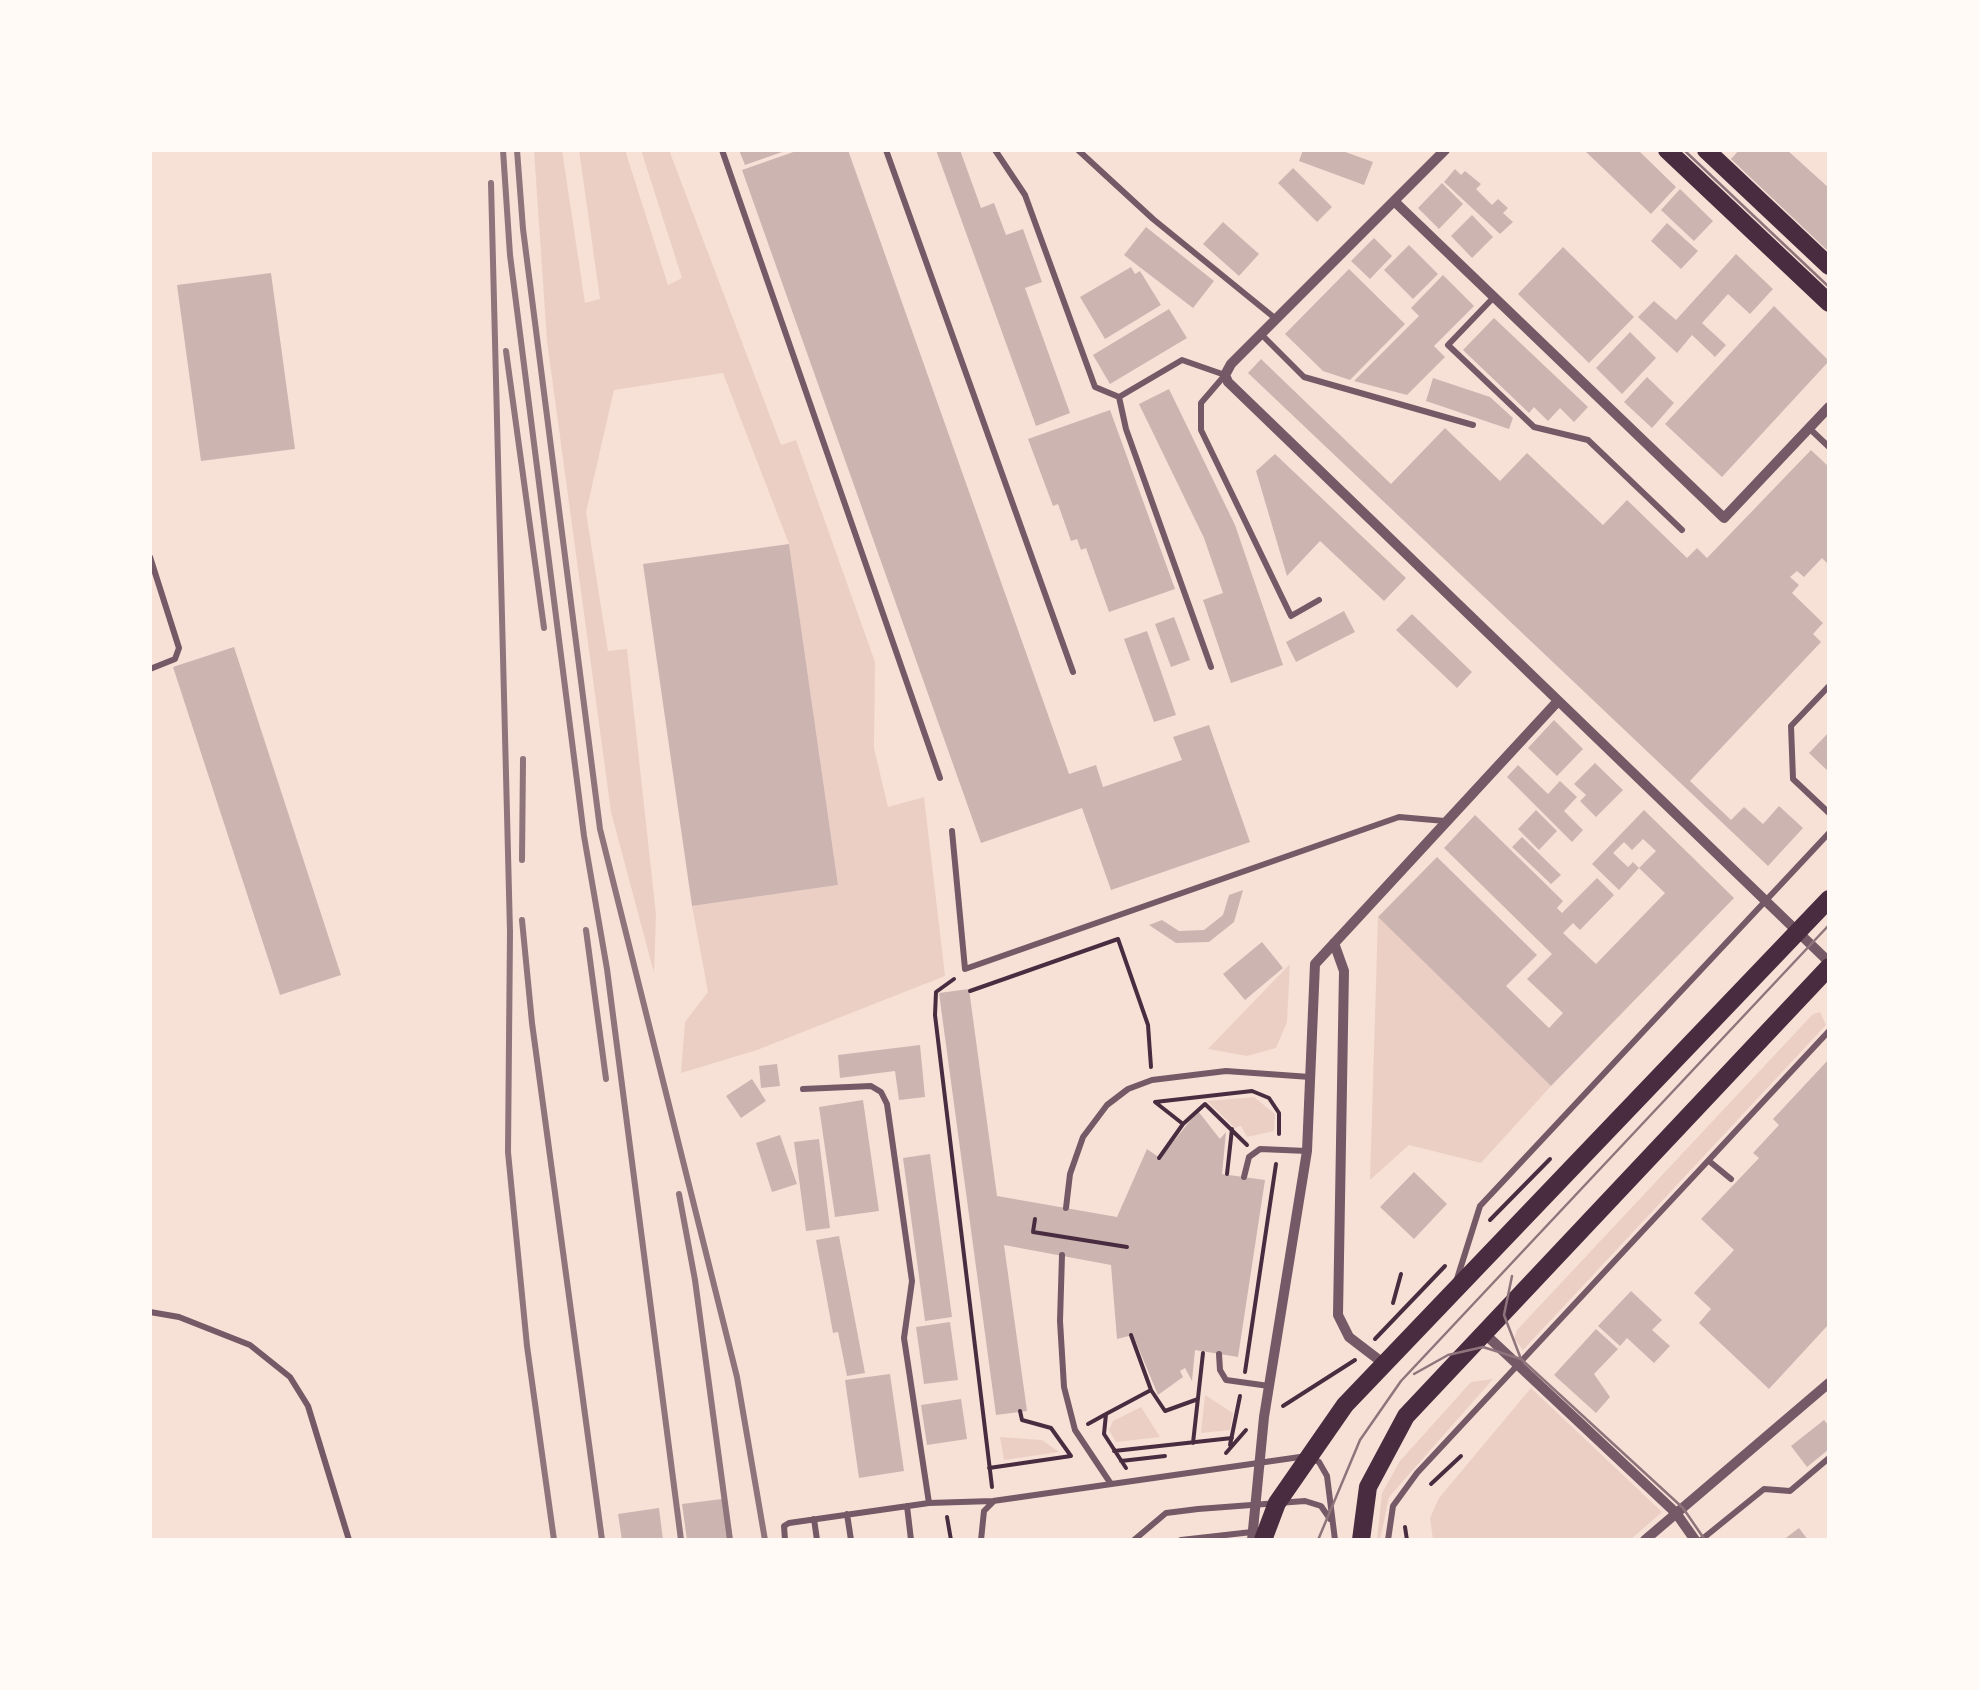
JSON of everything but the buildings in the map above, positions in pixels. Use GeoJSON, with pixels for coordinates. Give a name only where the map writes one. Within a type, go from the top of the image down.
{"type":"FeatureCollection","features":[{"type":"Feature","properties":{"kind":"main road"},"geometry":{"type":"LineString","coordinates":[[1667,150],[1829,303]]}},
{"type":"Feature","properties":{"kind":"main road"},"geometry":{"type":"LineString","coordinates":[[1706,150],[1829,266]]}},
{"type":"Feature","properties":{"kind":"main road"},"geometry":{"type":"LineString","coordinates":[[1256,1537],[1307,1456],[1382,1363],[1829,899]]}},
{"type":"Feature","properties":{"kind":"main road"},"geometry":{"type":"LineString","coordinates":[[1361,1540],[1368,1488],[1406,1416],[1829,965]]}},
{"type":"Feature","properties":{"kind":"street"},"geometry":{"type":"LineString","coordinates":[[1445,150],[1225,375],[1234,390],[1829,965]]}},
{"type":"Feature","properties":{"kind":"street"},"geometry":{"type":"LineString","coordinates":[[1394,202],[1724,518],[1829,408]]}},
{"type":"Feature","properties":{"kind":"street"},"geometry":{"type":"LineString","coordinates":[[1256,1537],[1255,1504],[1264,1417],[1307,1151],[1314,966],[1558,701]]}},
{"type":"Feature","properties":{"kind":"street"},"geometry":{"type":"LineString","coordinates":[[1334,943],[1344,971],[1338,1315],[1343,1328],[1382,1363]]}},
{"type":"Feature","properties":{"kind":"street"},"geometry":{"type":"LineString","coordinates":[[1485,1334],[1676,1513],[1698,1540]]}},
{"type":"Feature","properties":{"kind":"street"},"geometry":{"type":"LineString","coordinates":[[1645,1540],[1829,1383]]}},
{"type":"Feature","properties":{"kind":"lane"},"geometry":{"type":"LineString","coordinates":[[722,150],[940,778]]}},
{"type":"Feature","properties":{"kind":"lane"},"geometry":{"type":"LineString","coordinates":[[886,150],[1073,672]]}},
{"type":"Feature","properties":{"kind":"lane"},"geometry":{"type":"LineString","coordinates":[[996,150],[1026,195],[1095,387],[1119,397]]}},
{"type":"Feature","properties":{"kind":"lane"},"geometry":{"type":"LineString","coordinates":[[1078,150],[1152,219],[1276,319]]}},
{"type":"Feature","properties":{"kind":"lane"},"geometry":{"type":"LineString","coordinates":[[1494,297],[1448,345],[1534,427],[1588,440],[1682,530]]}},
{"type":"Feature","properties":{"kind":"lane"},"geometry":{"type":"LineString","coordinates":[[1261,334],[1304,377],[1473,426]]}},
{"type":"Feature","properties":{"kind":"lane"},"geometry":{"type":"LineString","coordinates":[[1119,397],[1182,360],[1225,375],[1201,403],[1201,430],[1290,616],[1319,600]]}},
{"type":"Feature","properties":{"kind":"lane"},"geometry":{"type":"LineString","coordinates":[[1119,397],[1126,429],[1211,667]]}},
{"type":"Feature","properties":{"kind":"lane"},"geometry":{"type":"LineString","coordinates":[[1810,428],[1829,447]]}},
{"type":"Feature","properties":{"kind":"lane"},"geometry":{"type":"LineString","coordinates":[[150,557],[179,648],[175,659],[150,669]]}},
{"type":"Feature","properties":{"kind":"lane"},"geometry":{"type":"LineString","coordinates":[[1829,686],[1791,726],[1792,779],[1829,813]]}},
{"type":"Feature","properties":{"kind":"lane"},"geometry":{"type":"LineString","coordinates":[[952,831],[965,969],[1399,817],[1446,822]]}},
{"type":"Feature","properties":{"kind":"lane"},"geometry":{"type":"LineString","coordinates":[[1452,1292],[1480,1206],[1829,833]]}},
{"type":"Feature","properties":{"kind":"lane"},"geometry":{"type":"LineString","coordinates":[[1388,1540],[1392,1506],[1829,1031]]}},
{"type":"Feature","properties":{"kind":"lane"},"geometry":{"type":"LineString","coordinates":[[1066,1208],[1070,1174],[1083,1137],[1107,1105],[1128,1090],[1152,1080],[1226,1071],[1310,1077]]}},
{"type":"Feature","properties":{"kind":"lane"},"geometry":{"type":"LineString","coordinates":[[802,1088],[871,1086],[881,1092],[887,1104],[912,1281],[904,1338],[930,1503]]}},
{"type":"Feature","properties":{"kind":"lane"},"geometry":{"type":"LineString","coordinates":[[1244,1177],[1254,1152],[1278,1146],[1307,1151]]}},
{"type":"Feature","properties":{"kind":"lane"},"geometry":{"type":"LineString","coordinates":[[1708,1160],[1732,1179]]}},
{"type":"Feature","properties":{"kind":"lane"},"geometry":{"type":"LineString","coordinates":[[1062,1256],[1060,1322],[1064,1386],[1076,1430],[1111,1484]]}},
{"type":"Feature","properties":{"kind":"lane"},"geometry":{"type":"LineString","coordinates":[[150,1312],[179,1317],[250,1345],[290,1376],[308,1406],[349,1540]]}},
{"type":"Feature","properties":{"kind":"lane"},"geometry":{"type":"LineString","coordinates":[[1219,1354],[1226,1380],[1269,1386]]}},
{"type":"Feature","properties":{"kind":"lane"},"geometry":{"type":"LineString","coordinates":[[785,1540],[784,1526],[814,1519],[930,1503],[994,1501],[1307,1456],[1319,1462],[1327,1476],[1335,1540]]}},
{"type":"Feature","properties":{"kind":"lane"},"geometry":{"type":"LineString","coordinates":[[1698,1540],[1764,1489],[1790,1490],[1829,1458]]}},
{"type":"Feature","properties":{"kind":"lane"},"geometry":{"type":"LineString","coordinates":[[981,1540],[984,1511],[994,1501]]}},
{"type":"Feature","properties":{"kind":"lane"},"geometry":{"type":"LineString","coordinates":[[1134,1540],[1166,1513],[1255,1504],[1314,1502],[1334,1525]]}},
{"type":"Feature","properties":{"kind":"lane"},"geometry":{"type":"LineString","coordinates":[[907,1506],[912,1540]]}},
{"type":"Feature","properties":{"kind":"lane"},"geometry":{"type":"LineString","coordinates":[[847,1514],[851,1540]]}},
{"type":"Feature","properties":{"kind":"lane"},"geometry":{"type":"LineString","coordinates":[[814,1519],[817,1540]]}},
{"type":"Feature","properties":{"kind":"lane"},"geometry":{"type":"LineString","coordinates":[[1181,1540],[1256,1537]]}},
{"type":"Feature","properties":{"kind":"path"},"geometry":{"type":"LineString","coordinates":[[970,991],[1118,939],[1148,1026],[1155,1102],[1183,1124]]}},
{"type":"Feature","properties":{"kind":"path"},"geometry":{"type":"LineString","coordinates":[[965,969],[936,992],[935,1014],[994,1501]]}},
{"type":"Feature","properties":{"kind":"path"},"geometry":{"type":"LineString","coordinates":[[1155,1102],[1252,1091],[1269,1098],[1279,1113],[1278,1146],[1230,1448]]}},
{"type":"Feature","properties":{"kind":"path"},"geometry":{"type":"LineString","coordinates":[[1159,1158],[1183,1124],[1205,1104],[1254,1152]]}},
{"type":"Feature","properties":{"kind":"path"},"geometry":{"type":"LineString","coordinates":[[1227,1174],[1232,1129]]}},
{"type":"Feature","properties":{"kind":"path"},"geometry":{"type":"LineString","coordinates":[[1035,1219],[1033,1232],[1127,1246]]}},
{"type":"Feature","properties":{"kind":"path"},"geometry":{"type":"LineString","coordinates":[[1392,1303],[1401,1274]]}},
{"type":"Feature","properties":{"kind":"path"},"geometry":{"type":"LineString","coordinates":[[1216,1469],[1249,1426],[1351,1364],[1400,1314]]}},
{"type":"Feature","properties":{"kind":"path"},"geometry":{"type":"LineString","coordinates":[[1131,1335],[1151,1390],[1166,1411],[1198,1399]]}},
{"type":"Feature","properties":{"kind":"path"},"geometry":{"type":"LineString","coordinates":[[1193,1442],[1204,1352]]}},
{"type":"Feature","properties":{"kind":"path"},"geometry":{"type":"LineString","coordinates":[[1134,1481],[1104,1434],[1106,1414],[1151,1390]]}},
{"type":"Feature","properties":{"kind":"path"},"geometry":{"type":"LineString","coordinates":[[989,1468],[1072,1456],[1052,1428],[1022,1420],[1020,1412]]}},
{"type":"Feature","properties":{"kind":"path"},"geometry":{"type":"LineString","coordinates":[[1114,1450],[1232,1438]]}},
{"type":"Feature","properties":{"kind":"path"},"geometry":{"type":"LineString","coordinates":[[1121,1460],[1164,1456]]}},
{"type":"Feature","properties":{"kind":"path"},"geometry":{"type":"LineString","coordinates":[[1431,1484],[1462,1456]]}},
{"type":"Feature","properties":{"kind":"path"},"geometry":{"type":"LineString","coordinates":[[945,1502],[950,1540]]}},
{"type":"Feature","properties":{"kind":"path"},"geometry":{"type":"LineString","coordinates":[[1404,1527],[1407,1540]]}},
{"type":"Feature","properties":{"kind":"shaded area"},"geometry":{"type":"Polygon","coordinates":[[[534,150],[562,150],[585,303],[600,299],[579,150],[625,150],[668,285],[682,278],[641,150],[669,150],[781,445],[796,440],[875,662],[874,748],[888,807],[924,797],[945,976],[757,1050],[681,1073],[685,1022],[708,992],[692,906],[838,885],[789,544],[723,373],[614,390],[586,512],[608,651],[627,649],[656,915],[654,973],[611,812],[547,341],[534,150]]]}},
{"type":"Feature","properties":{"kind":"shaded area"},"geometry":{"type":"Polygon","coordinates":[[[1378,917],[1551,1086],[1481,1163],[1409,1145],[1370,1180],[1378,917]]]}},
{"type":"Feature","properties":{"kind":"shaded area"},"geometry":{"type":"Polygon","coordinates":[[[1290,964],[1287,1022],[1276,1048],[1247,1056],[1208,1049],[1290,964]]]}},
{"type":"Feature","properties":{"kind":"shaded area"},"geometry":{"type":"Polygon","coordinates":[[[1820,1012],[1826,1025],[1523,1350],[1514,1339],[1517,1330],[1813,1014],[1820,1012]]]}},
{"type":"Feature","properties":{"kind":"shaded area"},"geometry":{"type":"Polygon","coordinates":[[[1254,1097],[1275,1114],[1274,1131],[1247,1137],[1241,1126],[1235,1128],[1207,1101],[1254,1097]]]}},
{"type":"Feature","properties":{"kind":"shaded area"},"geometry":{"type":"Polygon","coordinates":[[[1493,1379],[1389,1497],[1377,1540],[1382,1493],[1400,1461],[1471,1382],[1493,1379]]]}},
{"type":"Feature","properties":{"kind":"shaded area"},"geometry":{"type":"Polygon","coordinates":[[[1531,1388],[1662,1512],[1630,1540],[1433,1540],[1430,1518],[1439,1498],[1531,1388]]]}},
{"type":"Feature","properties":{"kind":"shaded area"},"geometry":{"type":"Polygon","coordinates":[[[1205,1395],[1233,1413],[1230,1430],[1201,1433],[1205,1395]]]}},
{"type":"Feature","properties":{"kind":"shaded area"},"geometry":{"type":"Polygon","coordinates":[[[1141,1407],[1160,1437],[1116,1442],[1109,1430],[1113,1421],[1141,1407]]]}},
{"type":"Feature","properties":{"kind":"shaded area"},"geometry":{"type":"Polygon","coordinates":[[[1000,1437],[1042,1440],[1059,1452],[1004,1460],[1000,1437]]]}},
{"type":"Feature","properties":{"kind":"tram line"},"geometry":{"type":"LineString","coordinates":[[1684,150],[1829,287]]}},
{"type":"Feature","properties":{"kind":"tram line"},"geometry":{"type":"LineString","coordinates":[[1318,1540],[1360,1440],[1401,1381],[1829,925]]}},
{"type":"Feature","properties":{"kind":"tram line"},"geometry":{"type":"LineString","coordinates":[[1512,1276],[1504,1315],[1521,1359],[1683,1508],[1705,1540]]}},
{"type":"Feature","properties":{"kind":"tram line"},"geometry":{"type":"LineString","coordinates":[[1414,1374],[1448,1355],[1483,1347],[1521,1359]]}},
{"type":"Feature","properties":{"kind":"railway"},"geometry":{"type":"LineString","coordinates":[[503,150],[510,255],[584,836],[607,969],[681,1540]]}},
{"type":"Feature","properties":{"kind":"railway"},"geometry":{"type":"LineString","coordinates":[[517,150],[523,229],[600,829],[737,1377],[765,1540]]}},
{"type":"Feature","properties":{"kind":"railway"},"geometry":{"type":"LineString","coordinates":[[491,183],[510,932],[508,1152],[527,1346],[554,1540]]}},
{"type":"Feature","properties":{"kind":"railway"},"geometry":{"type":"LineString","coordinates":[[506,351],[544,628]]}},
{"type":"Feature","properties":{"kind":"railway"},"geometry":{"type":"LineString","coordinates":[[522,860],[523,759]]}},
{"type":"Feature","properties":{"kind":"railway"},"geometry":{"type":"LineString","coordinates":[[522,920],[532,1023],[602,1540]]}},
{"type":"Feature","properties":{"kind":"railway"},"geometry":{"type":"LineString","coordinates":[[586,930],[606,1079]]}},
{"type":"Feature","properties":{"kind":"railway"},"geometry":{"type":"LineString","coordinates":[[679,1194],[695,1280],[730,1540]]}}]}
